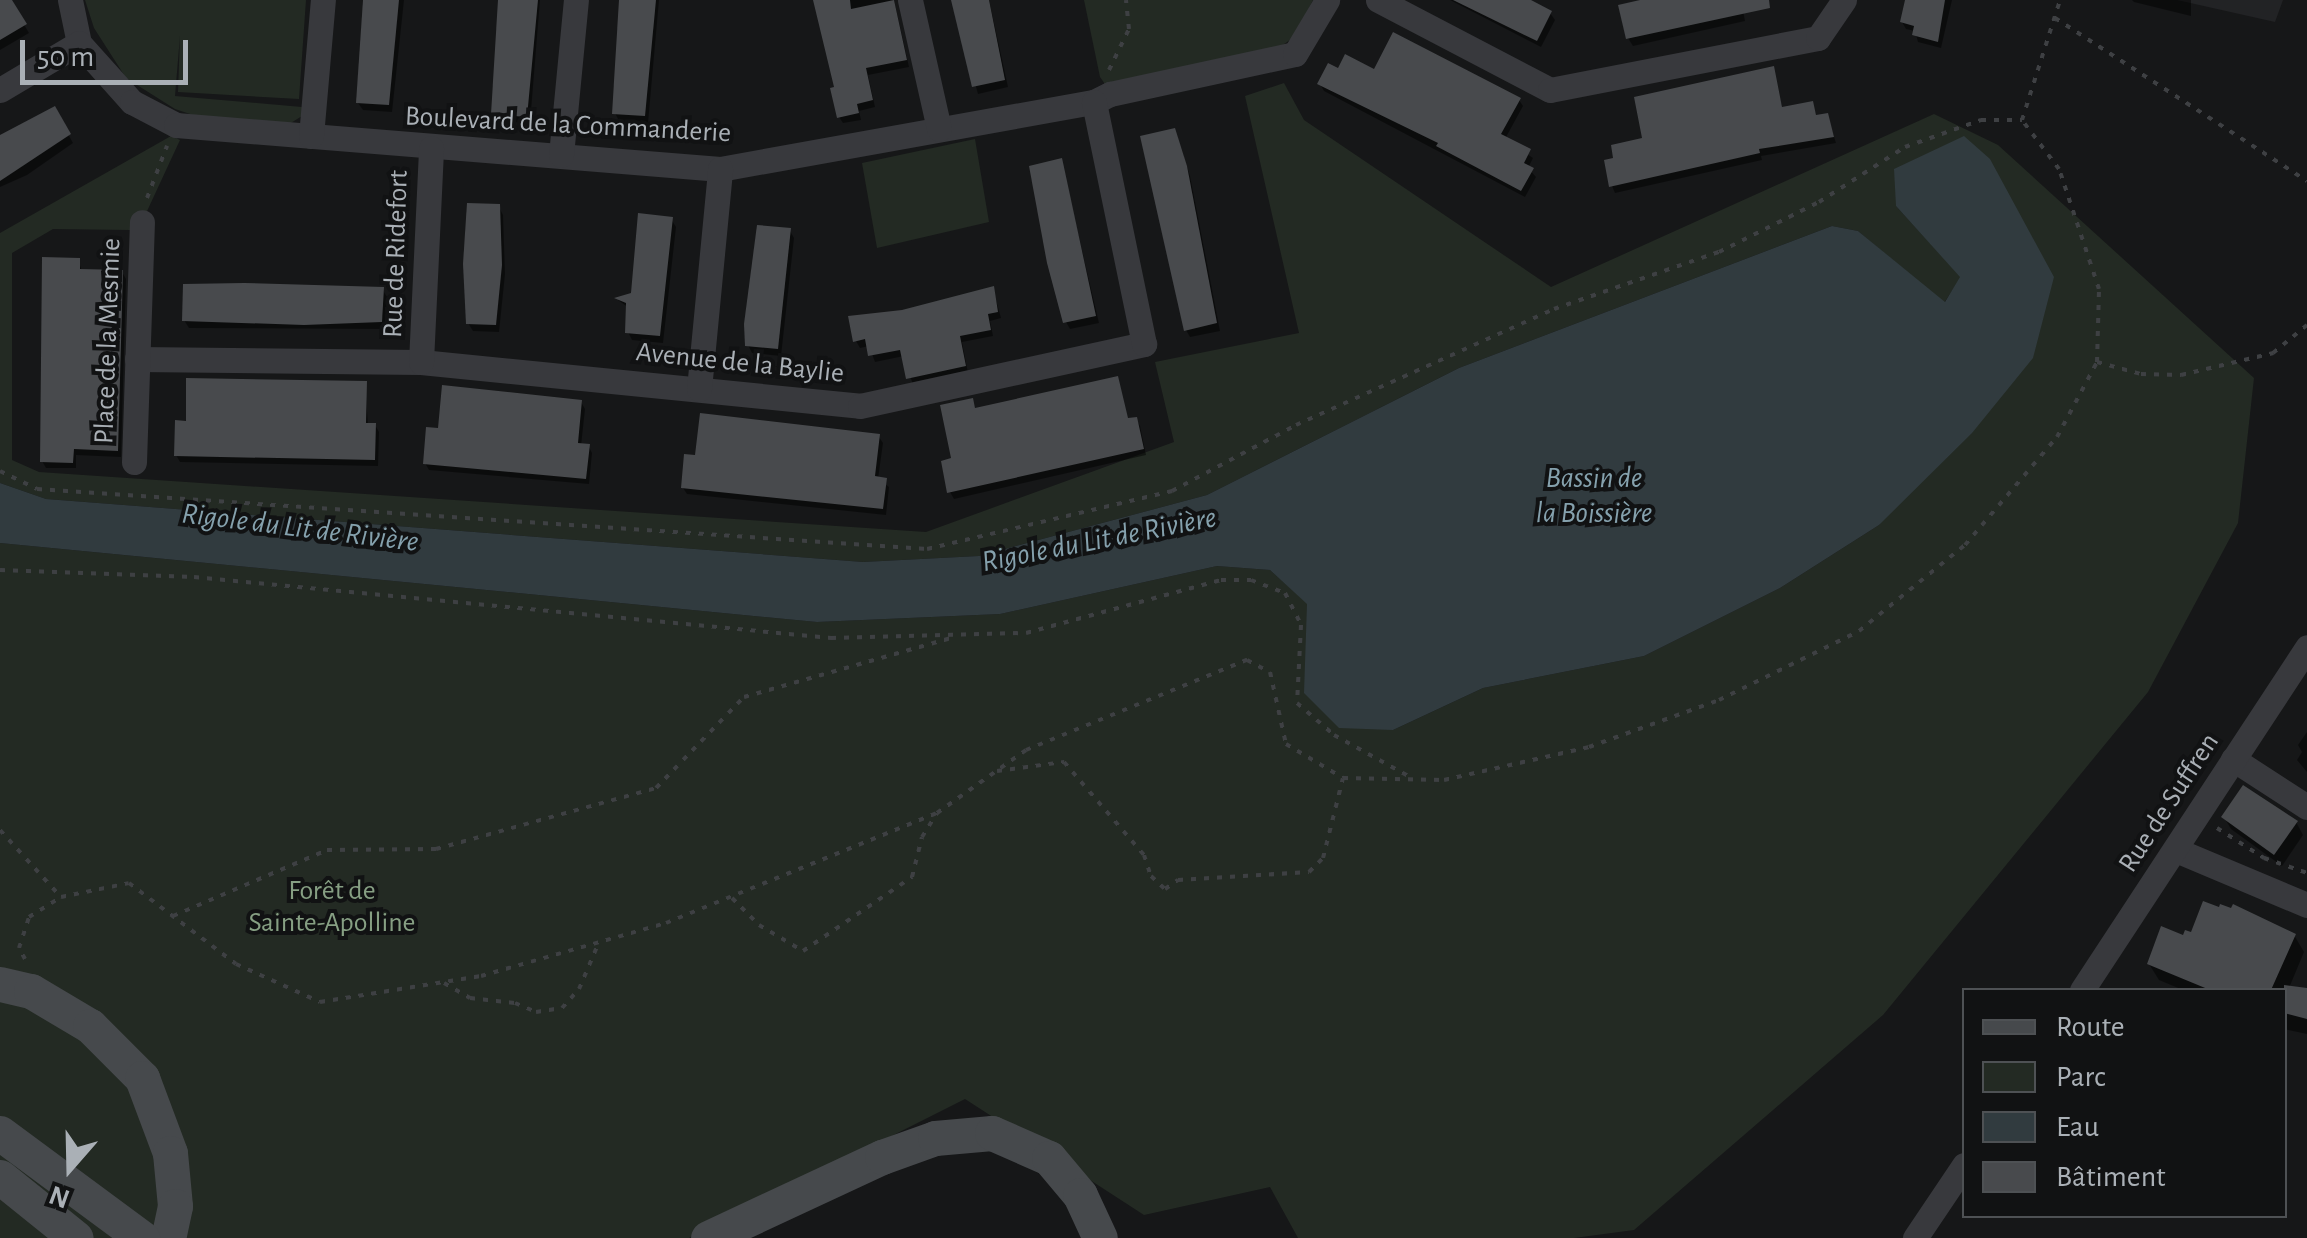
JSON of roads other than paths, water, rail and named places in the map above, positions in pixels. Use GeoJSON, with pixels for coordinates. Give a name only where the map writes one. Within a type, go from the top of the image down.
{"type":"FeatureCollection","features":[{"type":"Feature","properties":{"kind":"main road"},"geometry":{"type":"LineString","coordinates":[[0,1133],[150,1237],[175,1206],[170,1153],[142,1078],[90,1026],[31,992],[14,975]]}},
{"type":"Feature","properties":{"kind":"main road"},"geometry":{"type":"LineString","coordinates":[[708,1238],[899,1150],[934,1138],[992,1133],[1049,1158],[1080,1195],[1100,1238]]}},
{"type":"Feature","properties":{"kind":"main road"},"geometry":{"type":"LineString","coordinates":[[0,1180],[48,1238]]}},
{"type":"Feature","properties":{"kind":"main road"},"geometry":{"type":"LineString","coordinates":[[0,1180],[76,1238]]}},
{"type":"Feature","properties":{"kind":"street"},"geometry":{"type":"LineString","coordinates":[[0,90],[79,43],[70,0]]}},
{"type":"Feature","properties":{"kind":"street"},"geometry":{"type":"LineString","coordinates":[[312,136],[322,0]]}},
{"type":"Feature","properties":{"kind":"street"},"geometry":{"type":"LineString","coordinates":[[562,154],[576,0]]}},
{"type":"Feature","properties":{"kind":"street"},"geometry":{"type":"LineString","coordinates":[[910,0],[939,129]]}},
{"type":"Feature","properties":{"kind":"street","name":"Boulevard de la Commanderie"},"geometry":{"type":"LineString","coordinates":[[79,43],[132,102],[176,125],[720,169],[1102,98],[1295,54],[1328,0]]}},
{"type":"Feature","properties":{"kind":"street"},"geometry":{"type":"LineString","coordinates":[[1378,0],[1550,90],[1818,38],[1844,0]]}},
{"type":"Feature","properties":{"kind":"street","name":"Avenue de la Baylie"},"geometry":{"type":"LineString","coordinates":[[138,358],[422,362],[860,406],[1144,344],[1102,98]]}},
{"type":"Feature","properties":{"kind":"street","name":"Rue de Ridefort"},"geometry":{"type":"LineString","coordinates":[[422,362],[430,148]]}},
{"type":"Feature","properties":{"kind":"street"},"geometry":{"type":"LineString","coordinates":[[698,389],[720,169]]}},
{"type":"Feature","properties":{"kind":"street","name":"Place de la Mesmie"},"geometry":{"type":"LineString","coordinates":[[134,462],[142,222]]}},
{"type":"Feature","properties":{"kind":"street","name":"Rue de Suffren"},"geometry":{"type":"LineString","coordinates":[[2083,988],[2307,647]]}},
{"type":"Feature","properties":{"kind":"street"},"geometry":{"type":"LineString","coordinates":[[2233,758],[2307,808]]}},
{"type":"Feature","properties":{"kind":"street"},"geometry":{"type":"LineString","coordinates":[[2265,780],[2274,767],[2307,788]]}},
{"type":"Feature","properties":{"kind":"street"},"geometry":{"type":"LineString","coordinates":[[2176,850],[2307,906]]}},
{"type":"Feature","properties":{"kind":"street"},"geometry":{"type":"LineString","coordinates":[[1916,1238],[1962,1168]]}},
{"type":"Feature","properties":{"kind":"water","name":"Bassin de la Boissière"},"geometry":{"type":"Polygon","coordinates":[[[1964,136],[1990,159],[2054,277],[2033,358],[1972,433],[1879,525],[1780,588],[1644,656],[1483,688],[1393,730],[1339,728],[1304,693],[1307,604],[1270,570],[1217,566],[1000,614],[817,622],[0,543],[0,483],[46,499],[863,562],[979,556],[1207,495],[1459,368],[1832,226],[1858,231],[1945,302],[1960,277],[1896,206],[1894,169],[1964,136]]]}},
{"type":"Feature","properties":{"kind":"water label","name":"Rigole du Lit de Rivière"},"geometry":{"type":"Point","coordinates":[300,528]}},
{"type":"Feature","properties":{"kind":"water label","name":"Rigole du Lit de Rivière"},"geometry":{"type":"Point","coordinates":[1099,540]}},
{"type":"Feature","properties":{"kind":"park label","name":"Forêt de Sainte-Apolline"},"geometry":{"type":"Point","coordinates":[332,907]}}]}
